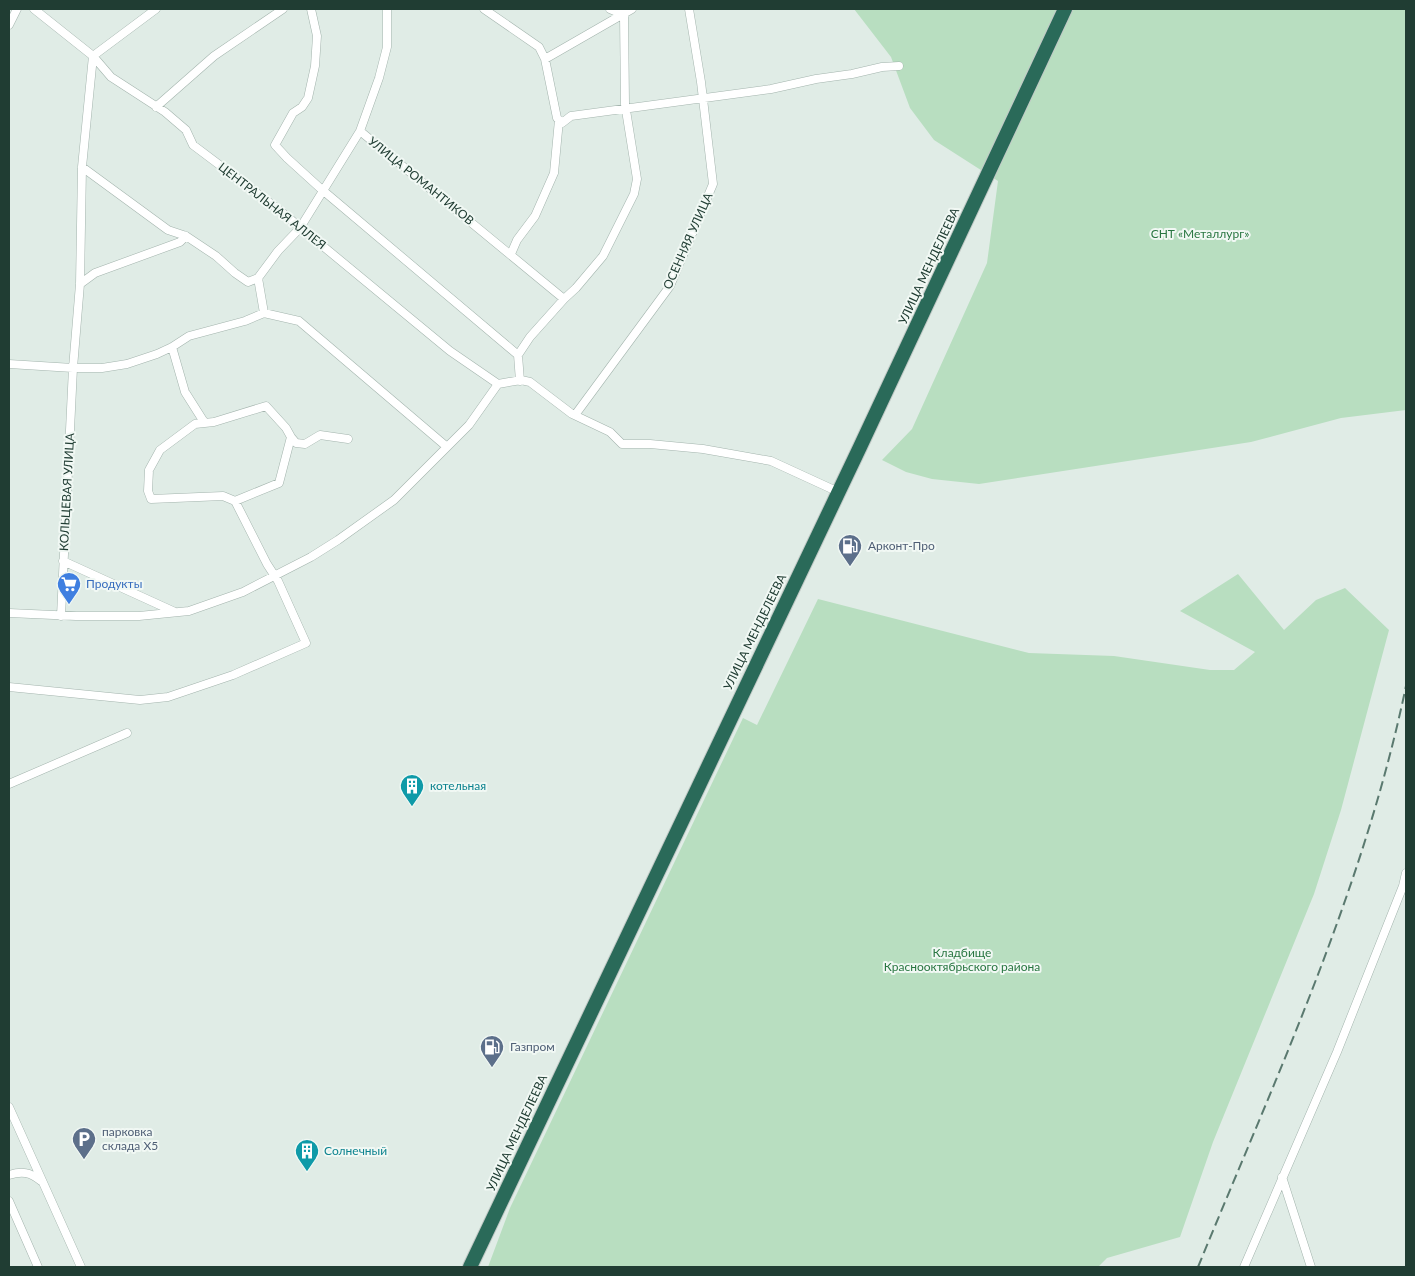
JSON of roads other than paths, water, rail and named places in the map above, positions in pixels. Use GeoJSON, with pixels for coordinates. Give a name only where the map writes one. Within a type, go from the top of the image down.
{"type":"FeatureCollection","features":[{"type":"Feature","properties":{"kind":"highway","name":"УЛИЦА МЕНДЕЛЕЕВА"},"geometry":{"type":"LineString","coordinates":[[464,1267],[1058,9]]}},
{"type":"Feature","properties":{"kind":"highway","name":"УЛИЦА МЕНДЕЛЕЕВА"},"geometry":{"type":"LineString","coordinates":[[470,1267],[868,430],[1065,9]]}},
{"type":"Feature","properties":{"kind":"street"},"geometry":{"type":"LineString","coordinates":[[9,11],[16,9]]}},
{"type":"Feature","properties":{"kind":"street"},"geometry":{"type":"LineString","coordinates":[[9,25],[16,9]]}},
{"type":"Feature","properties":{"kind":"street","name":"ЦЕНТРАЛЬНАЯ АЛЛЕЯ"},"geometry":{"type":"LineString","coordinates":[[34,9],[93,56],[111,77],[186,130],[193,145],[300,228],[450,351],[498,384]]}},
{"type":"Feature","properties":{"kind":"street"},"geometry":{"type":"LineString","coordinates":[[93,56],[156,9]]}},
{"type":"Feature","properties":{"kind":"street"},"geometry":{"type":"LineString","coordinates":[[156,107],[214,56],[283,9]]}},
{"type":"Feature","properties":{"kind":"street"},"geometry":{"type":"LineString","coordinates":[[311,9],[316,36],[315,66],[308,98],[302,107],[293,113],[275,145],[323,190],[518,355]]}},
{"type":"Feature","properties":{"kind":"street","name":"УЛИЦА РОМАНТИКОВ"},"geometry":{"type":"LineString","coordinates":[[387,9],[387,47],[379,78],[360,131],[564,299]]}},
{"type":"Feature","properties":{"kind":"street"},"geometry":{"type":"LineString","coordinates":[[484,9],[539,47],[545,58],[557,118],[559,120],[554,173],[535,216],[517,240],[510,254]]}},
{"type":"Feature","properties":{"kind":"street"},"geometry":{"type":"LineString","coordinates":[[610,9],[622,15]]}},
{"type":"Feature","properties":{"kind":"street"},"geometry":{"type":"LineString","coordinates":[[545,58],[632,9]]}},
{"type":"Feature","properties":{"kind":"street","name":"ОСЕННЯЯ УЛИЦА"},"geometry":{"type":"LineString","coordinates":[[575,415],[670,286],[713,184],[703,98],[689,9]]}},
{"type":"Feature","properties":{"kind":"street"},"geometry":{"type":"LineString","coordinates":[[520,381],[518,355],[530,337],[604,256],[634,194],[637,179],[626,109],[622,15]]}},
{"type":"Feature","properties":{"kind":"street","name":"КОЛЬЦЕВАЯ УЛИЦА"},"geometry":{"type":"LineString","coordinates":[[61,616],[73,368],[80,284],[82,167],[93,56]]}},
{"type":"Feature","properties":{"kind":"street"},"geometry":{"type":"LineString","coordinates":[[559,120],[562,123],[571,116],[771,89],[882,67],[899,66]]}},
{"type":"Feature","properties":{"kind":"street"},"geometry":{"type":"LineString","coordinates":[[82,167],[168,230],[186,236],[216,256],[248,282],[258,278],[278,250],[300,228],[360,131]]}},
{"type":"Feature","properties":{"kind":"street"},"geometry":{"type":"LineString","coordinates":[[80,284],[95,273],[180,242],[186,236]]}},
{"type":"Feature","properties":{"kind":"street"},"geometry":{"type":"LineString","coordinates":[[258,278],[264,313]]}},
{"type":"Feature","properties":{"kind":"street"},"geometry":{"type":"LineString","coordinates":[[9,364],[102,368],[127,364],[157,354],[189,336],[246,321],[264,313],[298,321],[446,447]]}},
{"type":"Feature","properties":{"kind":"street"},"geometry":{"type":"LineString","coordinates":[[172,346],[185,392],[204,422]]}},
{"type":"Feature","properties":{"kind":"street"},"geometry":{"type":"LineString","coordinates":[[9,613],[61,616],[139,616],[189,612],[243,592],[338,540],[394,500],[469,425],[498,384],[520,381],[530,382],[575,415],[610,432],[622,444],[650,444],[703,449],[771,461],[832,489]]}},
{"type":"Feature","properties":{"kind":"street"},"geometry":{"type":"LineString","coordinates":[[9,687],[140,700],[168,697],[233,675],[306,643],[278,581],[235,501],[223,496],[151,499],[148,491],[150,470],[160,450],[195,424],[214,422],[266,406],[286,428],[296,443],[305,444],[320,435],[348,439]]}},
{"type":"Feature","properties":{"kind":"street"},"geometry":{"type":"LineString","coordinates":[[235,501],[279,483],[291,437]]}},
{"type":"Feature","properties":{"kind":"street"},"geometry":{"type":"LineString","coordinates":[[63,562],[175,612]]}},
{"type":"Feature","properties":{"kind":"street"},"geometry":{"type":"LineString","coordinates":[[9,784],[127,733]]}},
{"type":"Feature","properties":{"kind":"street"},"geometry":{"type":"LineString","coordinates":[[1244,1267],[1337,1052],[1403,886],[1406,873]]}},
{"type":"Feature","properties":{"kind":"street"},"geometry":{"type":"LineString","coordinates":[[9,1109],[81,1267]]}},
{"type":"Feature","properties":{"kind":"street"},"geometry":{"type":"LineString","coordinates":[[9,1175],[28,1172],[43,1183]]}},
{"type":"Feature","properties":{"kind":"street"},"geometry":{"type":"LineString","coordinates":[[1282,1177],[1311,1267]]}},
{"type":"Feature","properties":{"kind":"street"},"geometry":{"type":"LineString","coordinates":[[9,1201],[38,1267]]}},
{"type":"Feature","properties":{"kind":"railway"},"geometry":{"type":"LineString","coordinates":[[1198,1267],[1287,1053],[1342,909],[1367,835],[1388,761],[1406,686]]}},
{"type":"Feature","properties":{"kind":"place","name":"Арконт-Про"},"geometry":{"type":"Point","coordinates":[850,567]}},
{"type":"Feature","properties":{"kind":"place","name":"Продукты"},"geometry":{"type":"Point","coordinates":[69,605]}},
{"type":"Feature","properties":{"kind":"place","name":"котельная"},"geometry":{"type":"Point","coordinates":[412,807]}},
{"type":"Feature","properties":{"kind":"place","name":"Газпром"},"geometry":{"type":"Point","coordinates":[492,1068]}},
{"type":"Feature","properties":{"kind":"place","name":"парковка склада X5"},"geometry":{"type":"Point","coordinates":[84,1160]}},
{"type":"Feature","properties":{"kind":"place","name":"Солнечный"},"geometry":{"type":"Point","coordinates":[307,1172]}},
{"type":"Feature","properties":{"kind":"park label","name":"СНТ «Металлург»"},"geometry":{"type":"Point","coordinates":[1200,234]}},
{"type":"Feature","properties":{"kind":"park label","name":"Кладбище Краснооктябрьского района"},"geometry":{"type":"Point","coordinates":[962,960]}}]}
